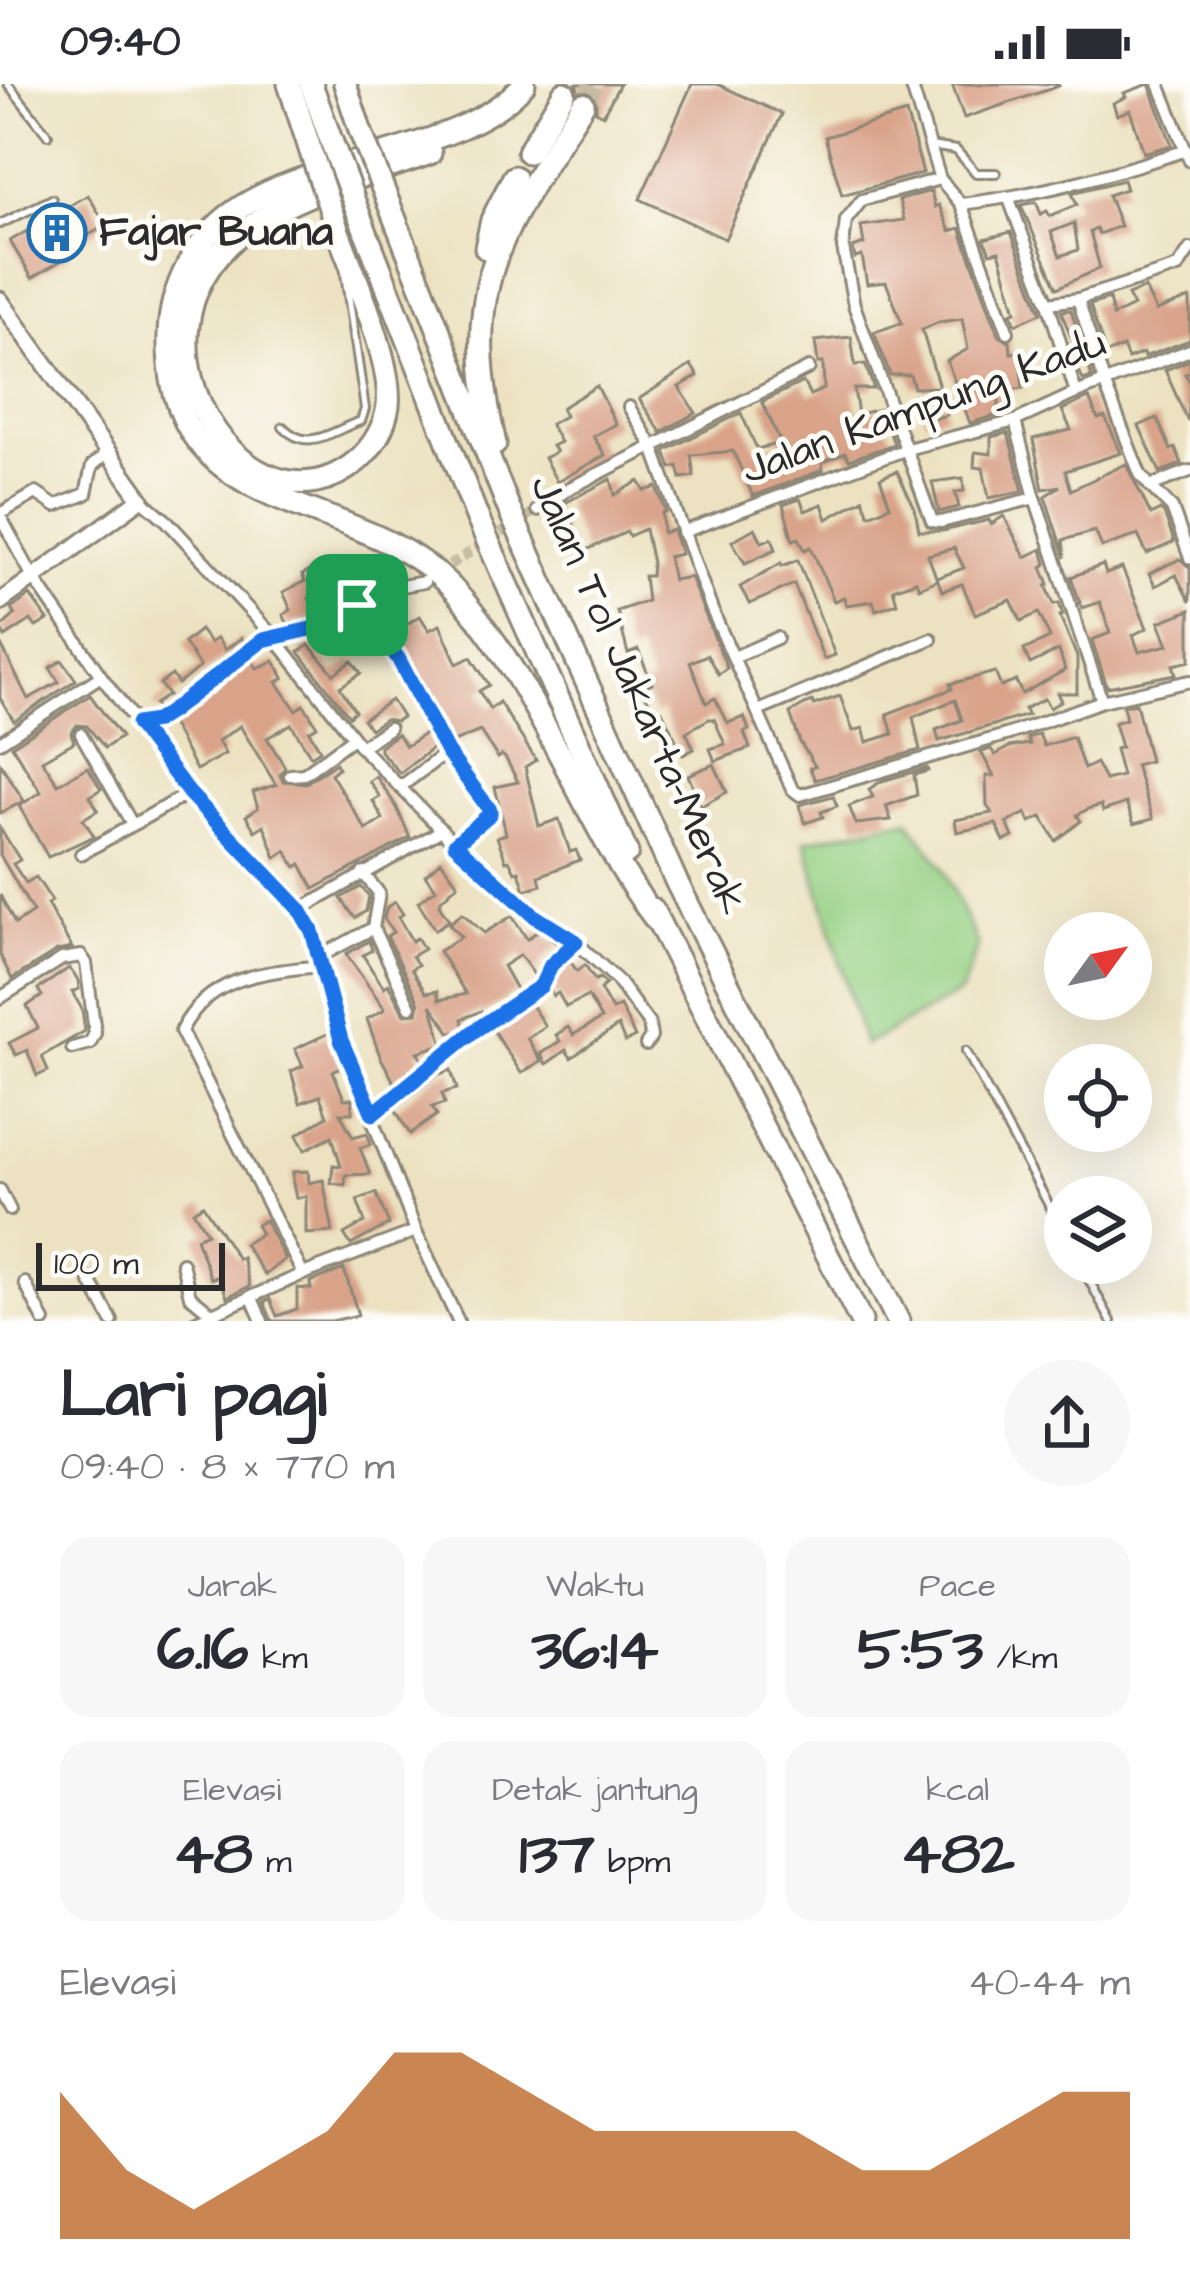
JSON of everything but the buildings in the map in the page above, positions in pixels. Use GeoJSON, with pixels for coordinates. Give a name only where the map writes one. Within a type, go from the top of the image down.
{"type":"FeatureCollection","features":[{"type":"Feature","properties":{"kind":"highway"},"geometry":{"type":"LineString","coordinates":[[289,84],[311,154],[337,230],[382,357],[388,410],[377,438],[346,470],[303,482],[277,477],[245,460],[208,422],[188,375],[184,345],[191,303],[209,267],[259,221],[302,200],[483,131],[524,103],[542,84]]}},
{"type":"Feature","properties":{"kind":"highway","name":"Jalan Tol Jakarta–Merak"},"geometry":{"type":"LineString","coordinates":[[311,84],[478,519],[657,921],[861,1321]]}},
{"type":"Feature","properties":{"kind":"highway","name":"Jalan Tol Jakarta–Merak"},"geometry":{"type":"LineString","coordinates":[[345,84],[509,509],[676,881],[898,1321]]}},
{"type":"Feature","properties":{"kind":"highway"},"geometry":{"type":"LineString","coordinates":[[524,84],[477,118],[423,141],[283,185],[233,211],[199,246],[175,292],[169,321],[170,381],[188,425],[231,476],[266,495],[372,533],[413,556],[448,585],[511,668],[631,887],[657,921]]}},
{"type":"Feature","properties":{"kind":"highway"},"geometry":{"type":"LineString","coordinates":[[485,288],[519,202],[573,99],[528,152]]}},
{"type":"Feature","properties":{"kind":"highway"},"geometry":{"type":"LineString","coordinates":[[509,509],[479,356],[486,248],[493,220],[514,176]]}},
{"type":"Feature","properties":{"kind":"street"},"geometry":{"type":"LineString","coordinates":[[911,84],[940,179],[961,204],[1008,332]]}},
{"type":"Feature","properties":{"kind":"street"},"geometry":{"type":"LineString","coordinates":[[961,204],[1009,199],[1188,156],[1159,84]]}},
{"type":"Feature","properties":{"kind":"street"},"geometry":{"type":"LineString","coordinates":[[940,179],[868,196],[855,206],[846,220],[843,248],[854,305],[929,518],[934,522],[1034,498]]}},
{"type":"Feature","properties":{"kind":"street"},"geometry":{"type":"LineString","coordinates":[[1009,199],[1076,393]]}},
{"type":"Feature","properties":{"kind":"street"},"geometry":{"type":"LineString","coordinates":[[1048,303],[1078,299],[1181,266],[1190,248]]}},
{"type":"Feature","properties":{"kind":"street"},"geometry":{"type":"LineString","coordinates":[[1078,299],[1130,455],[1172,508],[1190,557]]}},
{"type":"Feature","properties":{"kind":"street"},"geometry":{"type":"LineString","coordinates":[[0,300],[141,499],[274,637],[357,743],[455,844],[536,917],[576,942],[617,980],[651,1031],[646,1045]]}},
{"type":"Feature","properties":{"kind":"street","name":"Jalan Kampung Kadu"},"geometry":{"type":"LineString","coordinates":[[682,532],[907,449],[1015,421],[1190,350]]}},
{"type":"Feature","properties":{"kind":"street"},"geometry":{"type":"LineString","coordinates":[[537,510],[570,488],[808,368]]}},
{"type":"Feature","properties":{"kind":"street"},"geometry":{"type":"LineString","coordinates":[[629,407],[652,447],[734,656],[792,789],[800,795],[1009,734],[1102,701],[1190,681]]}},
{"type":"Feature","properties":{"kind":"street"},"geometry":{"type":"LineString","coordinates":[[1015,421],[1034,498],[1102,701]]}},
{"type":"Feature","properties":{"kind":"street"},"geometry":{"type":"LineString","coordinates":[[106,454],[92,466],[86,494],[56,506],[36,493],[0,515],[33,577],[101,676],[189,793],[300,910],[312,931],[341,1040],[416,1231],[458,1321]]}},
{"type":"Feature","properties":{"kind":"street"},"geometry":{"type":"LineString","coordinates":[[1150,486],[1190,471]]}},
{"type":"Feature","properties":{"kind":"street"},"geometry":{"type":"LineString","coordinates":[[0,602],[141,499]]}},
{"type":"Feature","properties":{"kind":"street"},"geometry":{"type":"LineString","coordinates":[[137,724],[156,721],[170,712],[263,640],[319,627],[386,589],[424,582]]}},
{"type":"Feature","properties":{"kind":"street"},"geometry":{"type":"LineString","coordinates":[[357,605],[403,667],[447,752],[490,810],[455,844]]}},
{"type":"Feature","properties":{"kind":"street"},"geometry":{"type":"LineString","coordinates":[[734,656],[777,638]]}},
{"type":"Feature","properties":{"kind":"street"},"geometry":{"type":"LineString","coordinates":[[758,711],[931,639]]}},
{"type":"Feature","properties":{"kind":"street"},"geometry":{"type":"LineString","coordinates":[[0,742],[101,676]]}},
{"type":"Feature","properties":{"kind":"street"},"geometry":{"type":"LineString","coordinates":[[290,775],[304,774],[388,728]]}},
{"type":"Feature","properties":{"kind":"street"},"geometry":{"type":"LineString","coordinates":[[82,734],[132,824]]}},
{"type":"Feature","properties":{"kind":"street"},"geometry":{"type":"LineString","coordinates":[[400,787],[447,752]]}},
{"type":"Feature","properties":{"kind":"street"},"geometry":{"type":"LineString","coordinates":[[82,854],[189,793]]}},
{"type":"Feature","properties":{"kind":"street"},"geometry":{"type":"LineString","coordinates":[[300,910],[442,830]]}},
{"type":"Feature","properties":{"kind":"street"},"geometry":{"type":"LineString","coordinates":[[363,873],[380,899],[374,928],[410,1007]]}},
{"type":"Feature","properties":{"kind":"street"},"geometry":{"type":"LineString","coordinates":[[303,1274],[181,1031],[197,1004],[234,980],[320,962],[374,928]]}},
{"type":"Feature","properties":{"kind":"street"},"geometry":{"type":"LineString","coordinates":[[373,1114],[474,1031],[541,986],[551,965],[576,942]]}},
{"type":"Feature","properties":{"kind":"street"},"geometry":{"type":"LineString","coordinates":[[0,998],[62,959],[82,956],[95,1033],[90,1042],[72,1048]]}},
{"type":"Feature","properties":{"kind":"street"},"geometry":{"type":"LineString","coordinates":[[0,1190],[10,1210]]}},
{"type":"Feature","properties":{"kind":"street"},"geometry":{"type":"LineString","coordinates":[[196,1321],[416,1231]]}},
{"type":"Feature","properties":{"kind":"street"},"geometry":{"type":"LineString","coordinates":[[182,1263],[190,1296],[212,1313]]}},
{"type":"Feature","properties":{"kind":"street"},"geometry":{"type":"LineString","coordinates":[[88,1279],[112,1321]]}},
{"type":"Feature","properties":{"kind":"street"},"geometry":{"type":"LineString","coordinates":[[25,1283],[44,1321]]}},
{"type":"Feature","properties":{"kind":"street"},"geometry":{"type":"LineString","coordinates":[[251,1296],[262,1321]]}},
{"type":"Feature","properties":{"kind":"lane"},"geometry":{"type":"LineString","coordinates":[[8,84],[48,135]]}},
{"type":"Feature","properties":{"kind":"lane"},"geometry":{"type":"LineString","coordinates":[[930,146],[956,150],[976,173],[996,172]]}},
{"type":"Feature","properties":{"kind":"lane"},"geometry":{"type":"LineString","coordinates":[[0,224],[52,199]]}},
{"type":"Feature","properties":{"kind":"lane"},"geometry":{"type":"LineString","coordinates":[[283,427],[295,440],[307,442],[362,421],[365,410],[337,230]]}},
{"type":"Feature","properties":{"kind":"lane"},"geometry":{"type":"LineString","coordinates":[[966,1052],[1044,1196]]}},
{"type":"Feature","properties":{"kind":"lane"},"geometry":{"type":"LineString","coordinates":[[1091,1284],[1111,1321]]}},
{"type":"Feature","properties":{"kind":"green space"},"geometry":{"type":"Polygon","coordinates":[[[908,820],[942,866],[978,945],[961,992],[864,1045],[805,841],[908,820]]]}},
{"type":"Feature","properties":{"kind":"tunnel"},"geometry":{"type":"LineString","coordinates":[[583,104],[594,84]]}},
{"type":"Feature","properties":{"kind":"tunnel"},"geometry":{"type":"LineString","coordinates":[[437,573],[537,510]]}},
{"type":"Feature","properties":{"kind":"place","name":"Fajar Buana"},"geometry":{"type":"Point","coordinates":[57,233]}},
{"type":"Feature","properties":{"kind":"route"},"geometry":{"type":"LineString","coordinates":[[357,605],[398,658],[447,752],[490,810],[455,844],[536,917],[576,942],[551,965],[541,986],[474,1031],[373,1114],[341,1040],[312,931],[300,910],[189,793],[137,724],[156,721],[170,712],[263,640],[319,627],[357,605]]}}]}
